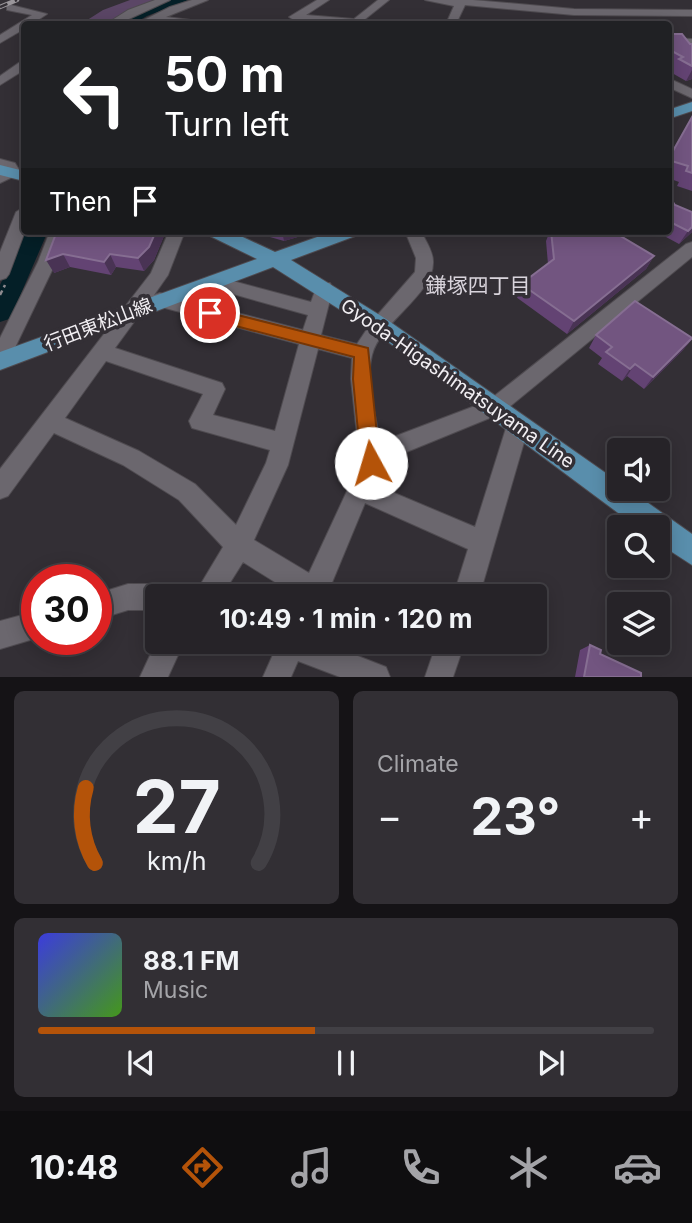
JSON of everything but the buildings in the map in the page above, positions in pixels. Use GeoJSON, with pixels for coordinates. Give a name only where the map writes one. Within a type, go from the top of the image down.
{"type":"FeatureCollection","features":[{"type":"Feature","properties":{"kind":"main road"},"geometry":{"type":"LineString","coordinates":[[672,114],[692,106]]}},
{"type":"Feature","properties":{"kind":"main road","name":"Gyoda-Higashimatsuyama Line"},"geometry":{"type":"LineString","coordinates":[[223,235],[276,260],[380,325],[692,551]]}},
{"type":"Feature","properties":{"kind":"main road","name":"行田東松山線"},"geometry":{"type":"LineString","coordinates":[[0,359],[342,235]]}},
{"type":"Feature","properties":{"kind":"street"},"geometry":{"type":"LineString","coordinates":[[5,10],[33,0]]}},
{"type":"Feature","properties":{"kind":"street"},"geometry":{"type":"LineString","coordinates":[[116,21],[132,12],[166,0]]}},
{"type":"Feature","properties":{"kind":"street"},"geometry":{"type":"LineString","coordinates":[[146,21],[203,0]]}},
{"type":"Feature","properties":{"kind":"street"},"geometry":{"type":"LineString","coordinates":[[324,0],[294,17],[344,21]]}},
{"type":"Feature","properties":{"kind":"street"},"geometry":{"type":"LineString","coordinates":[[357,21],[384,0]]}},
{"type":"Feature","properties":{"kind":"street"},"geometry":{"type":"LineString","coordinates":[[430,0],[588,12],[692,13]]}},
{"type":"Feature","properties":{"kind":"street"},"geometry":{"type":"LineString","coordinates":[[588,12],[589,0]]}},
{"type":"Feature","properties":{"kind":"street"},"geometry":{"type":"LineString","coordinates":[[639,0],[640,14],[644,21]]}},
{"type":"Feature","properties":{"kind":"street"},"geometry":{"type":"LineString","coordinates":[[453,21],[461,2]]}},
{"type":"Feature","properties":{"kind":"street"},"geometry":{"type":"LineString","coordinates":[[5,10],[42,14],[31,21]]}},
{"type":"Feature","properties":{"kind":"street"},"geometry":{"type":"LineString","coordinates":[[152,18],[176,21]]}},
{"type":"Feature","properties":{"kind":"street"},"geometry":{"type":"LineString","coordinates":[[0,40],[21,27]]}},
{"type":"Feature","properties":{"kind":"street"},"geometry":{"type":"LineString","coordinates":[[0,81],[20,64]]}},
{"type":"Feature","properties":{"kind":"street"},"geometry":{"type":"LineString","coordinates":[[672,84],[692,94]]}},
{"type":"Feature","properties":{"kind":"street"},"geometry":{"type":"LineString","coordinates":[[0,163],[10,166],[11,174],[0,187]]}},
{"type":"Feature","properties":{"kind":"street"},"geometry":{"type":"LineString","coordinates":[[0,274],[21,220]]}},
{"type":"Feature","properties":{"kind":"street"},"geometry":{"type":"LineString","coordinates":[[0,359],[47,262],[57,235]]}},
{"type":"Feature","properties":{"kind":"street"},"geometry":{"type":"LineString","coordinates":[[0,488],[52,422],[159,275],[175,235]]}},
{"type":"Feature","properties":{"kind":"street"},"geometry":{"type":"LineString","coordinates":[[318,584],[371,463],[361,379],[362,353],[380,325],[424,274],[425,258],[415,235]]}},
{"type":"Feature","properties":{"kind":"street"},"geometry":{"type":"LineString","coordinates":[[370,456],[495,407],[692,248]]}},
{"type":"Feature","properties":{"kind":"street"},"geometry":{"type":"LineString","coordinates":[[214,282],[319,311]]}},
{"type":"Feature","properties":{"kind":"street"},"geometry":{"type":"LineString","coordinates":[[214,584],[239,545],[277,465],[324,288]]}},
{"type":"Feature","properties":{"kind":"street"},"geometry":{"type":"LineString","coordinates":[[160,300],[362,353]]}},
{"type":"Feature","properties":{"kind":"street"},"geometry":{"type":"LineString","coordinates":[[102,352],[215,389],[200,421],[282,443]]}},
{"type":"Feature","properties":{"kind":"street"},"geometry":{"type":"LineString","coordinates":[[52,422],[131,458],[187,492],[239,545],[299,584]]}},
{"type":"Feature","properties":{"kind":"street"},"geometry":{"type":"LineString","coordinates":[[470,584],[518,425]]}},
{"type":"Feature","properties":{"kind":"street"},"geometry":{"type":"LineString","coordinates":[[359,489],[484,544]]}},
{"type":"Feature","properties":{"kind":"street"},"geometry":{"type":"LineString","coordinates":[[112,602],[128,597],[145,597]]}},
{"type":"Feature","properties":{"kind":"street"},"geometry":{"type":"LineString","coordinates":[[0,635],[21,629]]}},
{"type":"Feature","properties":{"kind":"street"},"geometry":{"type":"LineString","coordinates":[[154,677],[165,654]]}},
{"type":"Feature","properties":{"kind":"street"},"geometry":{"type":"LineString","coordinates":[[277,677],[285,654]]}},
{"type":"Feature","properties":{"kind":"street"},"geometry":{"type":"LineString","coordinates":[[317,654],[376,677]]}},
{"type":"Feature","properties":{"kind":"street"},"geometry":{"type":"LineString","coordinates":[[439,677],[447,654]]}},
{"type":"Feature","properties":{"kind":"path"},"geometry":{"type":"LineString","coordinates":[[0,289],[3,289],[0,295]]}},
{"type":"Feature","properties":{"kind":"shaded area"},"geometry":{"type":"Polygon","coordinates":[[[130,0],[161,0],[113,21],[86,21],[103,10],[130,0]]]}},
{"type":"Feature","properties":{"kind":"waterway"},"geometry":{"type":"LineString","coordinates":[[129,21],[142,13],[181,0]]}},
{"type":"Feature","properties":{"kind":"waterway"},"geometry":{"type":"LineString","coordinates":[[0,312],[35,235]]}},
{"type":"Feature","properties":{"kind":"railway"},"geometry":{"type":"LineString","coordinates":[[0,7],[17,0]]}},
{"type":"Feature","properties":{"kind":"district","name":"鎌塚四丁目"},"geometry":{"type":"Point","coordinates":[478,286]}},
{"type":"Feature","properties":{"kind":"route"},"geometry":{"type":"LineString","coordinates":[[210,313],[362,353],[361,379],[371,463]]}}]}
